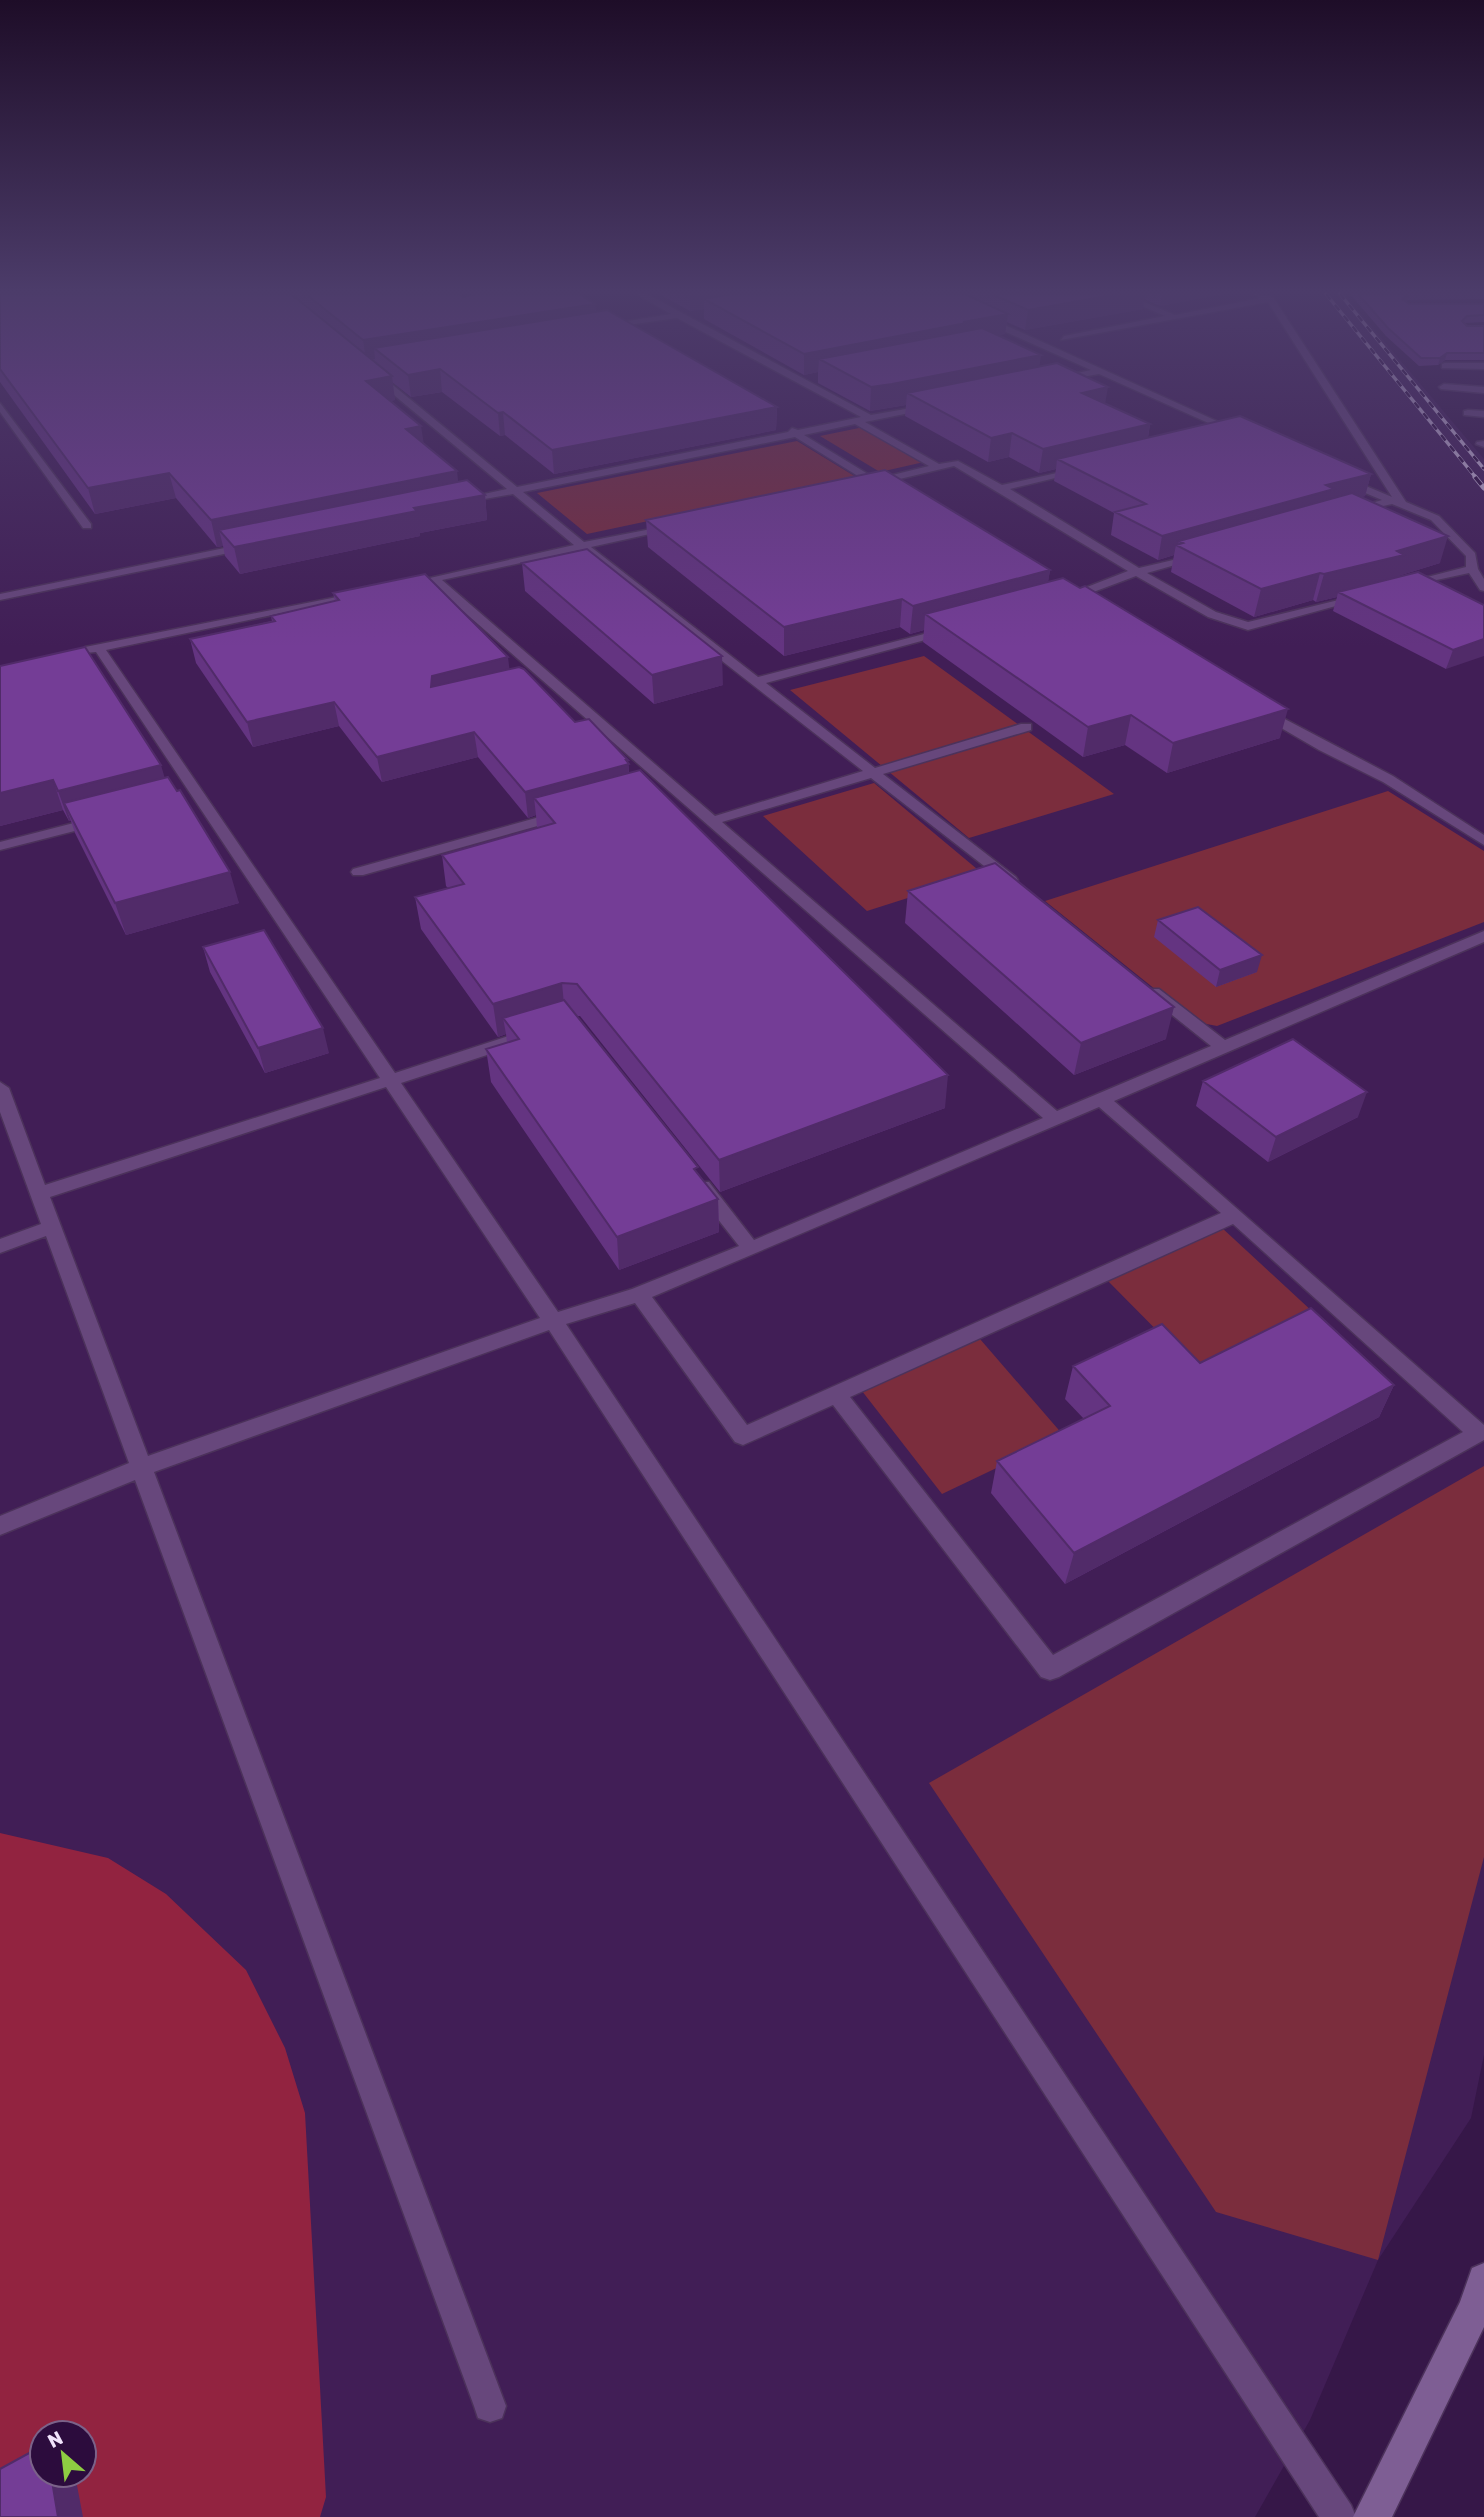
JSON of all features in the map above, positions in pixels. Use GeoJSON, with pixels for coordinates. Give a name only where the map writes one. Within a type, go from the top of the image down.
{"type":"FeatureCollection","features":[{"type":"Feature","properties":{"kind":"street"},"geometry":{"type":"LineString","coordinates":[[1468,413],[1484,414]]}},
{"type":"Feature","properties":{"kind":"street"},"geometry":{"type":"LineString","coordinates":[[1372,2517],[1475,2308],[1484,2280]]}},
{"type":"Feature","properties":{"kind":"lane"},"geometry":{"type":"LineString","coordinates":[[5,411],[88,526]]}},
{"type":"Feature","properties":{"kind":"lane"},"geometry":{"type":"LineString","coordinates":[[420,411],[582,546],[759,681],[1028,893]]}},
{"type":"Feature","properties":{"kind":"lane"},"geometry":{"type":"LineString","coordinates":[[857,411],[869,418]]}},
{"type":"Feature","properties":{"kind":"lane"},"geometry":{"type":"LineString","coordinates":[[450,505],[903,411]]}},
{"type":"Feature","properties":{"kind":"lane"},"geometry":{"type":"LineString","coordinates":[[1189,411],[1247,437]]}},
{"type":"Feature","properties":{"kind":"lane"},"geometry":{"type":"LineString","coordinates":[[1342,411],[1404,507]]}},
{"type":"Feature","properties":{"kind":"lane"},"geometry":{"type":"LineString","coordinates":[[856,421],[938,467]]}},
{"type":"Feature","properties":{"kind":"lane"},"geometry":{"type":"LineString","coordinates":[[784,427],[896,495]]}},
{"type":"Feature","properties":{"kind":"lane"},"geometry":{"type":"LineString","coordinates":[[1222,435],[1235,432]]}},
{"type":"Feature","properties":{"kind":"lane"},"geometry":{"type":"LineString","coordinates":[[860,485],[955,463],[1002,488],[1212,616],[1231,624],[1248,626],[1366,596]]}},
{"type":"Feature","properties":{"kind":"lane"},"geometry":{"type":"LineString","coordinates":[[1002,488],[1092,466]]}},
{"type":"Feature","properties":{"kind":"lane"},"geometry":{"type":"LineString","coordinates":[[1331,475],[1435,518],[1471,555],[1472,569],[1484,588]]}},
{"type":"Feature","properties":{"kind":"lane"},"geometry":{"type":"LineString","coordinates":[[1337,516],[1390,501]]}},
{"type":"Feature","properties":{"kind":"lane"},"geometry":{"type":"LineString","coordinates":[[394,587],[688,523]]}},
{"type":"Feature","properties":{"kind":"lane"},"geometry":{"type":"LineString","coordinates":[[0,597],[259,544]]}},
{"type":"Feature","properties":{"kind":"lane"},"geometry":{"type":"LineString","coordinates":[[1083,606],[1060,596],[1217,550]]}},
{"type":"Feature","properties":{"kind":"lane"},"geometry":{"type":"LineString","coordinates":[[1393,589],[1472,569]]}},
{"type":"Feature","properties":{"kind":"lane"},"geometry":{"type":"LineString","coordinates":[[434,579],[542,681],[664,787],[712,821],[1055,1119]]}},
{"type":"Feature","properties":{"kind":"lane"},"geometry":{"type":"LineString","coordinates":[[74,653],[367,593]]}},
{"type":"Feature","properties":{"kind":"lane"},"geometry":{"type":"LineString","coordinates":[[759,681],[961,626]]}},
{"type":"Feature","properties":{"kind":"lane"},"geometry":{"type":"LineString","coordinates":[[99,648],[192,797],[389,1079],[553,1321],[1339,2517]]}},
{"type":"Feature","properties":{"kind":"lane"},"geometry":{"type":"LineString","coordinates":[[1252,705],[1324,747],[1388,779],[1484,841]]}},
{"type":"Feature","properties":{"kind":"lane"},"geometry":{"type":"LineString","coordinates":[[712,821],[1026,727]]}},
{"type":"Feature","properties":{"kind":"lane"},"geometry":{"type":"LineString","coordinates":[[358,873],[579,810]]}},
{"type":"Feature","properties":{"kind":"lane"},"geometry":{"type":"LineString","coordinates":[[0,846],[106,819]]}},
{"type":"Feature","properties":{"kind":"lane"},"geometry":{"type":"LineString","coordinates":[[0,1526],[140,1468],[553,1321],[639,1294],[751,1249],[1484,936]]}},
{"type":"Feature","properties":{"kind":"lane"},"geometry":{"type":"LineString","coordinates":[[1136,979],[1223,1048]]}},
{"type":"Feature","properties":{"kind":"lane"},"geometry":{"type":"LineString","coordinates":[[39,1194],[546,1030]]}},
{"type":"Feature","properties":{"kind":"lane"},"geometry":{"type":"LineString","coordinates":[[0,1088],[490,2406]]}},
{"type":"Feature","properties":{"kind":"lane"},"geometry":{"type":"LineString","coordinates":[[836,1394],[1050,1669],[1479,1433],[1101,1099]]}},
{"type":"Feature","properties":{"kind":"lane"},"geometry":{"type":"LineString","coordinates":[[692,1173],[751,1249]]}},
{"type":"Feature","properties":{"kind":"lane"},"geometry":{"type":"LineString","coordinates":[[639,1294],[743,1436],[1235,1215]]}},
{"type":"Feature","properties":{"kind":"lane"},"geometry":{"type":"LineString","coordinates":[[0,1246],[51,1227]]}},
{"type":"Feature","properties":{"kind":"shaded area"},"geometry":{"type":"Polygon","coordinates":[[[0,411],[1444,411],[1484,459],[1484,2055],[1471,2118],[1378,2260],[1310,2420],[1255,2517],[0,2517],[0,411]]]}},
{"type":"Feature","properties":{"kind":"shaded area"},"geometry":{"type":"Polygon","coordinates":[[[864,427],[924,462],[880,472],[820,436],[864,427]]]}},
{"type":"Feature","properties":{"kind":"shaded area"},"geometry":{"type":"Polygon","coordinates":[[[797,441],[856,477],[587,534],[537,493],[797,441]]]}},
{"type":"Feature","properties":{"kind":"shaded area"},"geometry":{"type":"Polygon","coordinates":[[[924,656],[1114,794],[969,838],[790,690],[924,656]]]}},
{"type":"Feature","properties":{"kind":"shaded area"},"geometry":{"type":"Polygon","coordinates":[[[874,783],[983,874],[867,911],[763,816],[874,783]]]}},
{"type":"Feature","properties":{"kind":"shaded area"},"geometry":{"type":"Polygon","coordinates":[[[1388,791],[1484,851],[1484,922],[1217,1026],[1196,1022],[1045,901],[1388,791]]]}},
{"type":"Feature","properties":{"kind":"shaded area"},"geometry":{"type":"Polygon","coordinates":[[[1221,1227],[1314,1313],[1196,1370],[1105,1278],[1221,1227]]]}},
{"type":"Feature","properties":{"kind":"shaded area"},"geometry":{"type":"Polygon","coordinates":[[[980,1339],[1064,1436],[942,1494],[862,1391],[980,1339]]]}},
{"type":"Feature","properties":{"kind":"shaded area"},"geometry":{"type":"Polygon","coordinates":[[[1484,1466],[1484,1857],[1378,2260],[1216,2212],[929,1783],[1484,1466]]]}},
{"type":"Feature","properties":{"kind":"shaded area"},"geometry":{"type":"Polygon","coordinates":[[[0,1833],[108,1858],[166,1894],[246,1970],[285,2048],[305,2113],[326,2497],[320,2517],[0,2517],[0,1833]]]}},
{"type":"Feature","properties":{"kind":"building"},"geometry":{"type":"Polygon","coordinates":[[[31,411],[403,411],[421,426],[406,429],[457,471],[211,520],[169,473],[88,488],[31,411]]]}},
{"type":"Feature","properties":{"kind":"building"},"geometry":{"type":"Polygon","coordinates":[[[496,411],[754,411],[552,450],[503,412],[496,411]]]}},
{"type":"Feature","properties":{"kind":"building"},"geometry":{"type":"Polygon","coordinates":[[[941,411],[1122,411],[1150,424],[1043,449],[1012,433],[991,438],[941,411]]]}},
{"type":"Feature","properties":{"kind":"building"},"geometry":{"type":"Polygon","coordinates":[[[1240,416],[1371,474],[1326,485],[1334,489],[1162,536],[1115,512],[1146,504],[1057,459],[1240,416]]]}},
{"type":"Feature","properties":{"kind":"building"},"geometry":{"type":"Polygon","coordinates":[[[885,470],[1050,570],[913,606],[902,599],[784,627],[646,520],[885,470]]]}},
{"type":"Feature","properties":{"kind":"building"},"geometry":{"type":"Polygon","coordinates":[[[467,480],[485,495],[234,547],[219,530],[467,480]]]}},
{"type":"Feature","properties":{"kind":"building"},"geometry":{"type":"Polygon","coordinates":[[[1352,493],[1448,536],[1397,551],[1404,555],[1261,589],[1176,545],[1183,543],[1179,541],[1352,493]]]}},
{"type":"Feature","properties":{"kind":"building"},"geometry":{"type":"Polygon","coordinates":[[[587,549],[722,656],[652,675],[522,563],[587,549]]]}},
{"type":"Feature","properties":{"kind":"building"},"geometry":{"type":"Polygon","coordinates":[[[1418,572],[1484,605],[1484,639],[1453,650],[1338,592],[1418,572]]]}},
{"type":"Feature","properties":{"kind":"building"},"geometry":{"type":"Polygon","coordinates":[[[425,574],[508,657],[432,676],[431,687],[519,667],[575,722],[589,719],[629,764],[525,792],[474,732],[377,757],[334,702],[247,722],[190,639],[275,621],[271,616],[339,600],[333,593],[425,574]]]}},
{"type":"Feature","properties":{"kind":"building"},"geometry":{"type":"Polygon","coordinates":[[[1063,578],[1080,588],[1085,586],[1288,709],[1173,743],[1131,715],[1088,727],[925,614],[1063,578]]]}},
{"type":"Feature","properties":{"kind":"building"},"geometry":{"type":"Polygon","coordinates":[[[85,647],[161,765],[58,791],[53,780],[0,793],[0,666],[85,647]]]}},
{"type":"Feature","properties":{"kind":"building"},"geometry":{"type":"Polygon","coordinates":[[[640,770],[948,1075],[719,1160],[577,984],[562,983],[493,1004],[415,897],[464,884],[442,855],[555,823],[534,798],[640,770]]]}},
{"type":"Feature","properties":{"kind":"building"},"geometry":{"type":"Polygon","coordinates":[[[168,777],[177,791],[180,790],[230,872],[115,903],[64,803],[168,777]]]}},
{"type":"Feature","properties":{"kind":"building"},"geometry":{"type":"Polygon","coordinates":[[[995,863],[1174,1007],[1081,1043],[908,891],[995,863]]]}},
{"type":"Feature","properties":{"kind":"building"},"geometry":{"type":"Polygon","coordinates":[[[1198,907],[1262,955],[1220,970],[1158,920],[1198,907]]]}},
{"type":"Feature","properties":{"kind":"building"},"geometry":{"type":"Polygon","coordinates":[[[264,930],[323,1028],[258,1048],[203,947],[264,930]]]}},
{"type":"Feature","properties":{"kind":"building"},"geometry":{"type":"Polygon","coordinates":[[[564,1000],[698,1167],[694,1169],[718,1199],[617,1237],[486,1049],[519,1039],[503,1018],[564,1000]]]}},
{"type":"Feature","properties":{"kind":"building"},"geometry":{"type":"Polygon","coordinates":[[[1293,1039],[1367,1092],[1276,1137],[1203,1081],[1293,1039]]]}},
{"type":"Feature","properties":{"kind":"building"},"geometry":{"type":"Polygon","coordinates":[[[1311,1308],[1394,1385],[1074,1553],[997,1461],[1110,1406],[1073,1366],[1162,1324],[1200,1363],[1311,1308]]]}},
{"type":"Feature","properties":{"kind":"building"},"geometry":{"type":"Polygon","coordinates":[[[28,2454],[28,2489],[53,2489],[58,2517],[0,2517],[0,2469],[28,2454]]]}},
{"type":"Feature","properties":{"kind":"railway"},"geometry":{"type":"LineString","coordinates":[[1422,411],[1477,479]]}},
{"type":"Feature","properties":{"kind":"railway"},"geometry":{"type":"LineString","coordinates":[[1437,411],[1484,469]]}},
{"type":"Feature","properties":{"kind":"railway"},"geometry":{"type":"LineString","coordinates":[[1475,477],[1484,488]]}}]}
